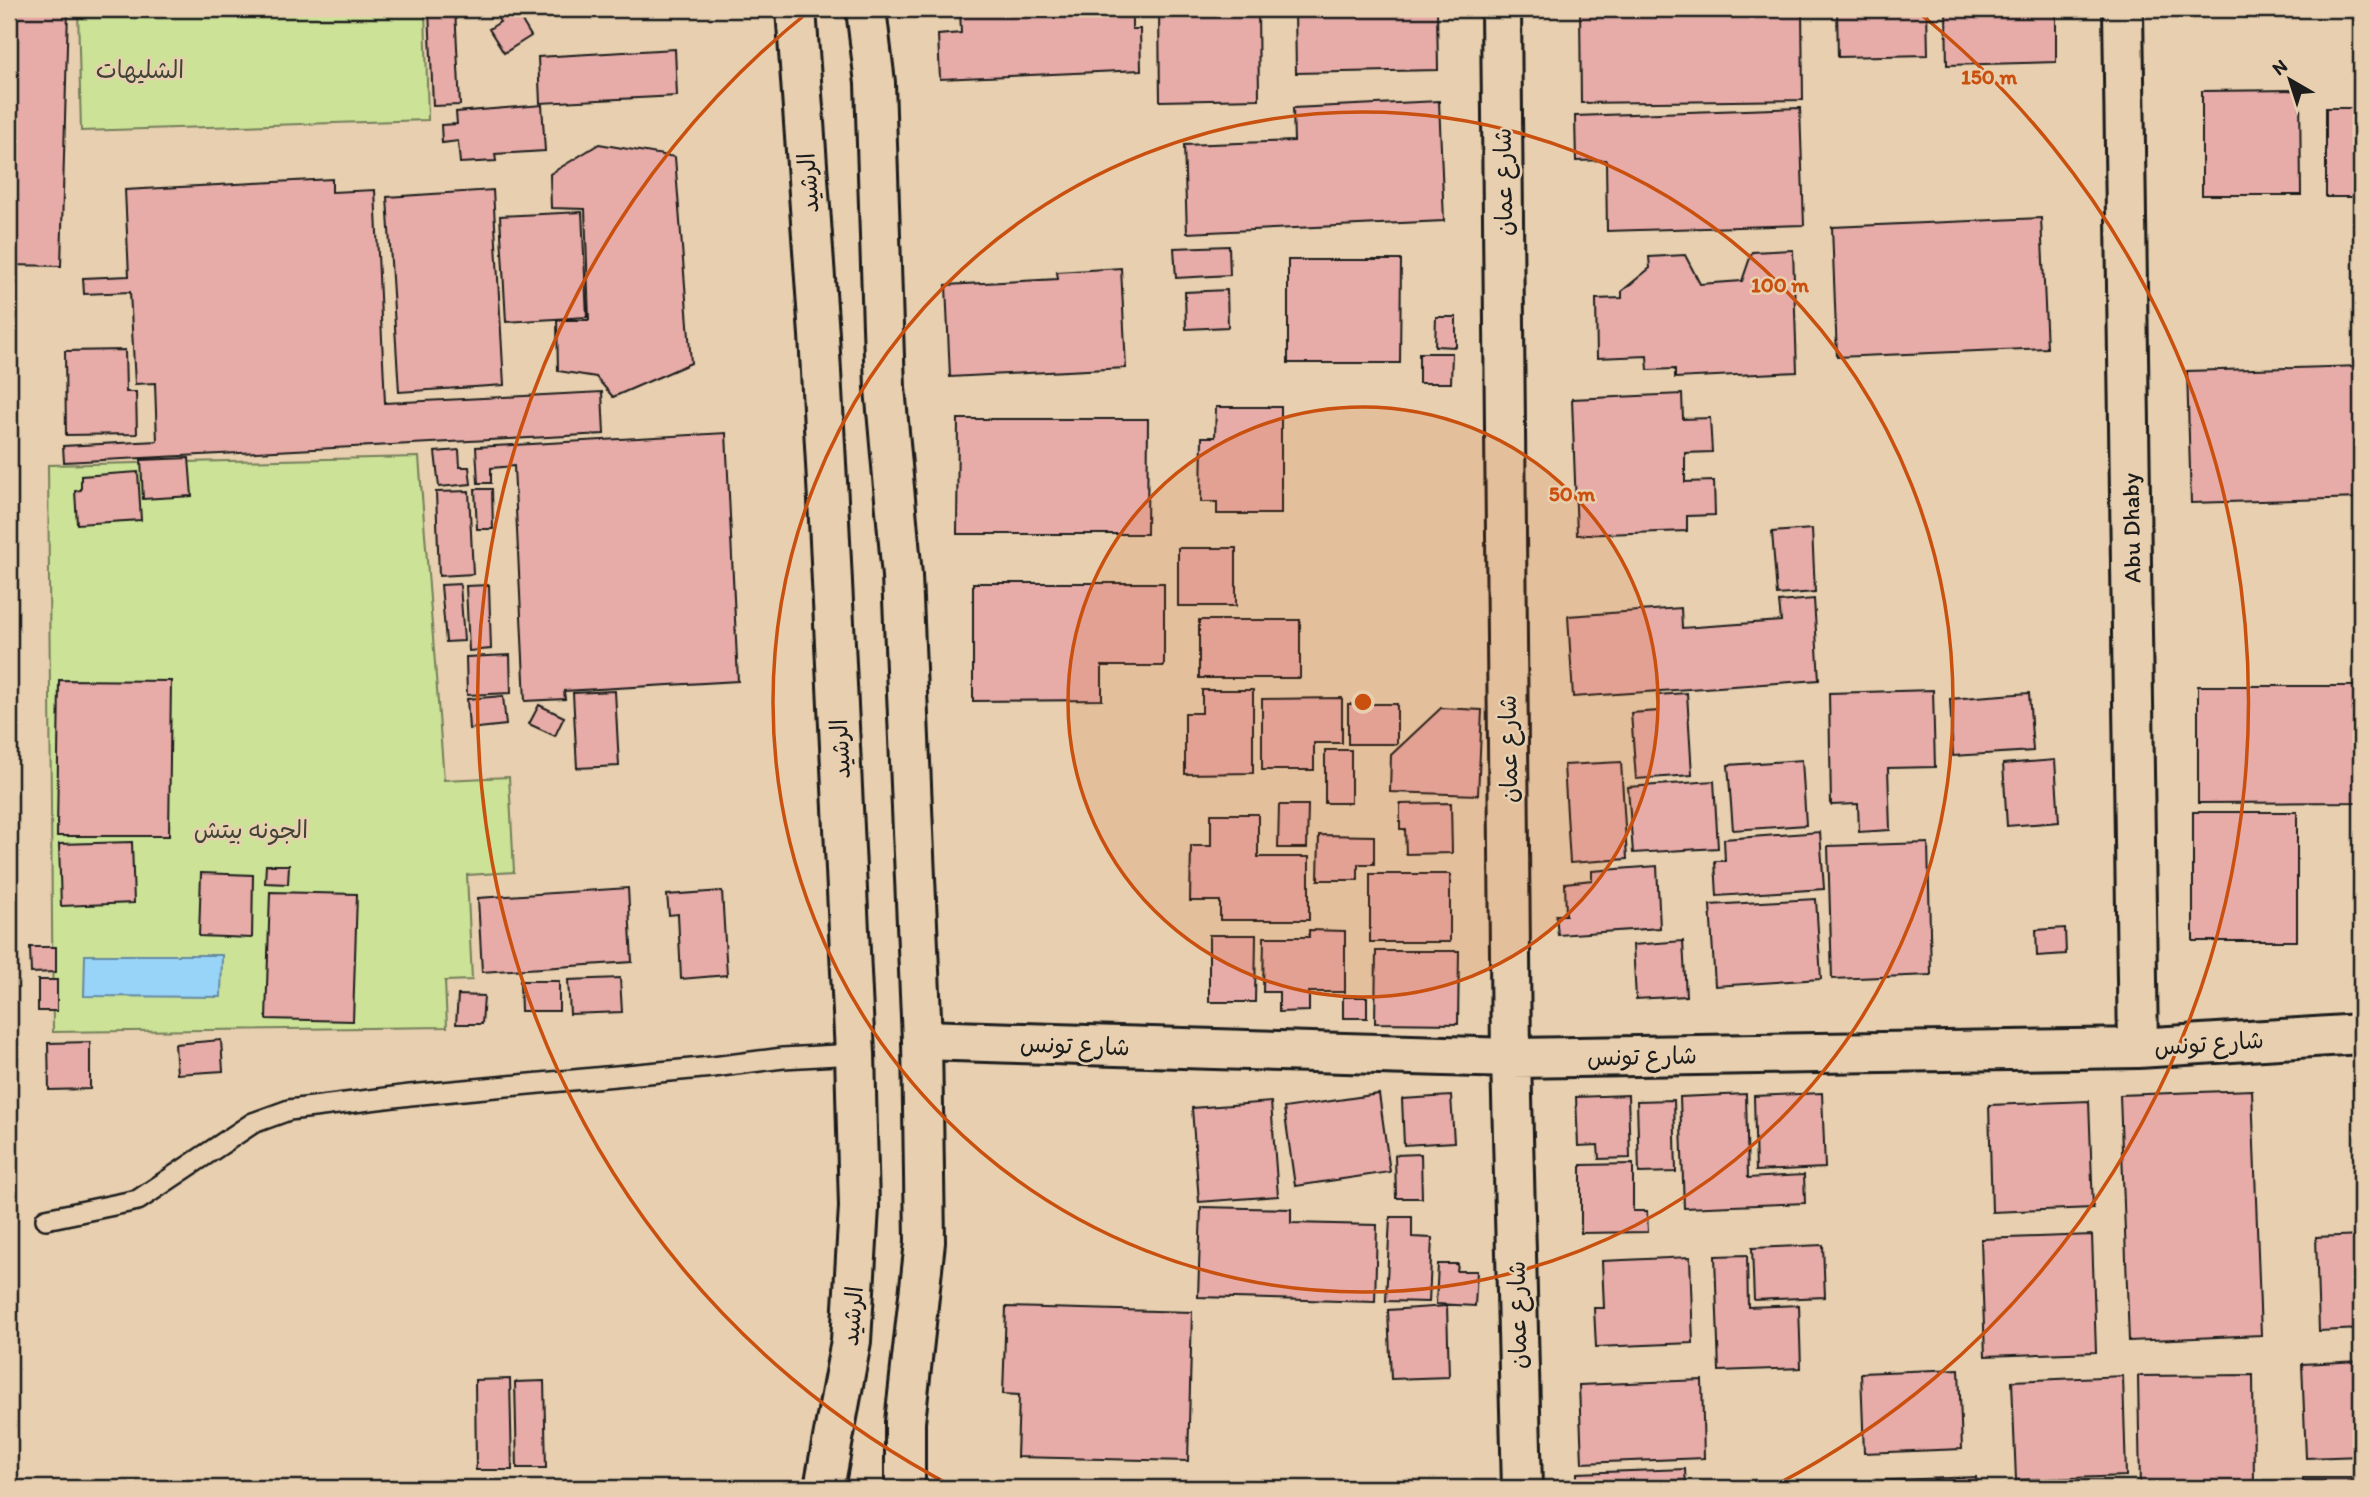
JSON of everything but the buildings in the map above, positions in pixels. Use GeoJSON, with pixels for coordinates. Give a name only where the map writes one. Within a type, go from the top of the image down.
{"type":"FeatureCollection","features":[{"type":"Feature","properties":{"kind":"street","name":"الرشيد"},"geometry":{"type":"LineString","coordinates":[[796,9],[820,363],[855,1054],[859,1207],[851,1341],[824,1488]]}},
{"type":"Feature","properties":{"kind":"street"},"geometry":{"type":"LineString","coordinates":[[866,9],[875,83],[885,388],[902,576],[922,1040],[925,1242],[905,1422],[905,1488]]}},
{"type":"Feature","properties":{"kind":"street","name":"شارع عمان"},"geometry":{"type":"LineString","coordinates":[[1501,9],[1511,1058],[1522,1488]]}},
{"type":"Feature","properties":{"kind":"street","name":"Abu Dhaby"},"geometry":{"type":"LineString","coordinates":[[2123,9],[2138,1048]]}},
{"type":"Feature","properties":{"kind":"street","name":"شارع تونس"},"geometry":{"type":"LineString","coordinates":[[922,1040],[1511,1058],[2138,1048],[2361,1034]]}},
{"type":"Feature","properties":{"kind":"lane"},"geometry":{"type":"LineString","coordinates":[[46,1219],[138,1200],[253,1124],[289,1110],[410,1095],[783,1058],[855,1054]]}},
{"type":"Feature","properties":{"kind":"green space","name":"الشليهات"},"geometry":{"type":"Polygon","coordinates":[[[78,9],[425,9],[428,120],[81,131],[78,9]]]}},
{"type":"Feature","properties":{"kind":"green space","name":"الجونه بيتش"},"geometry":{"type":"Polygon","coordinates":[[[419,457],[444,780],[509,777],[514,872],[467,875],[472,980],[445,981],[447,1027],[53,1032],[48,465],[419,457]]]}},
{"type":"Feature","properties":{"kind":"water"},"geometry":{"type":"Polygon","coordinates":[[[85,955],[222,955],[221,997],[84,996],[85,955]]]}}]}
